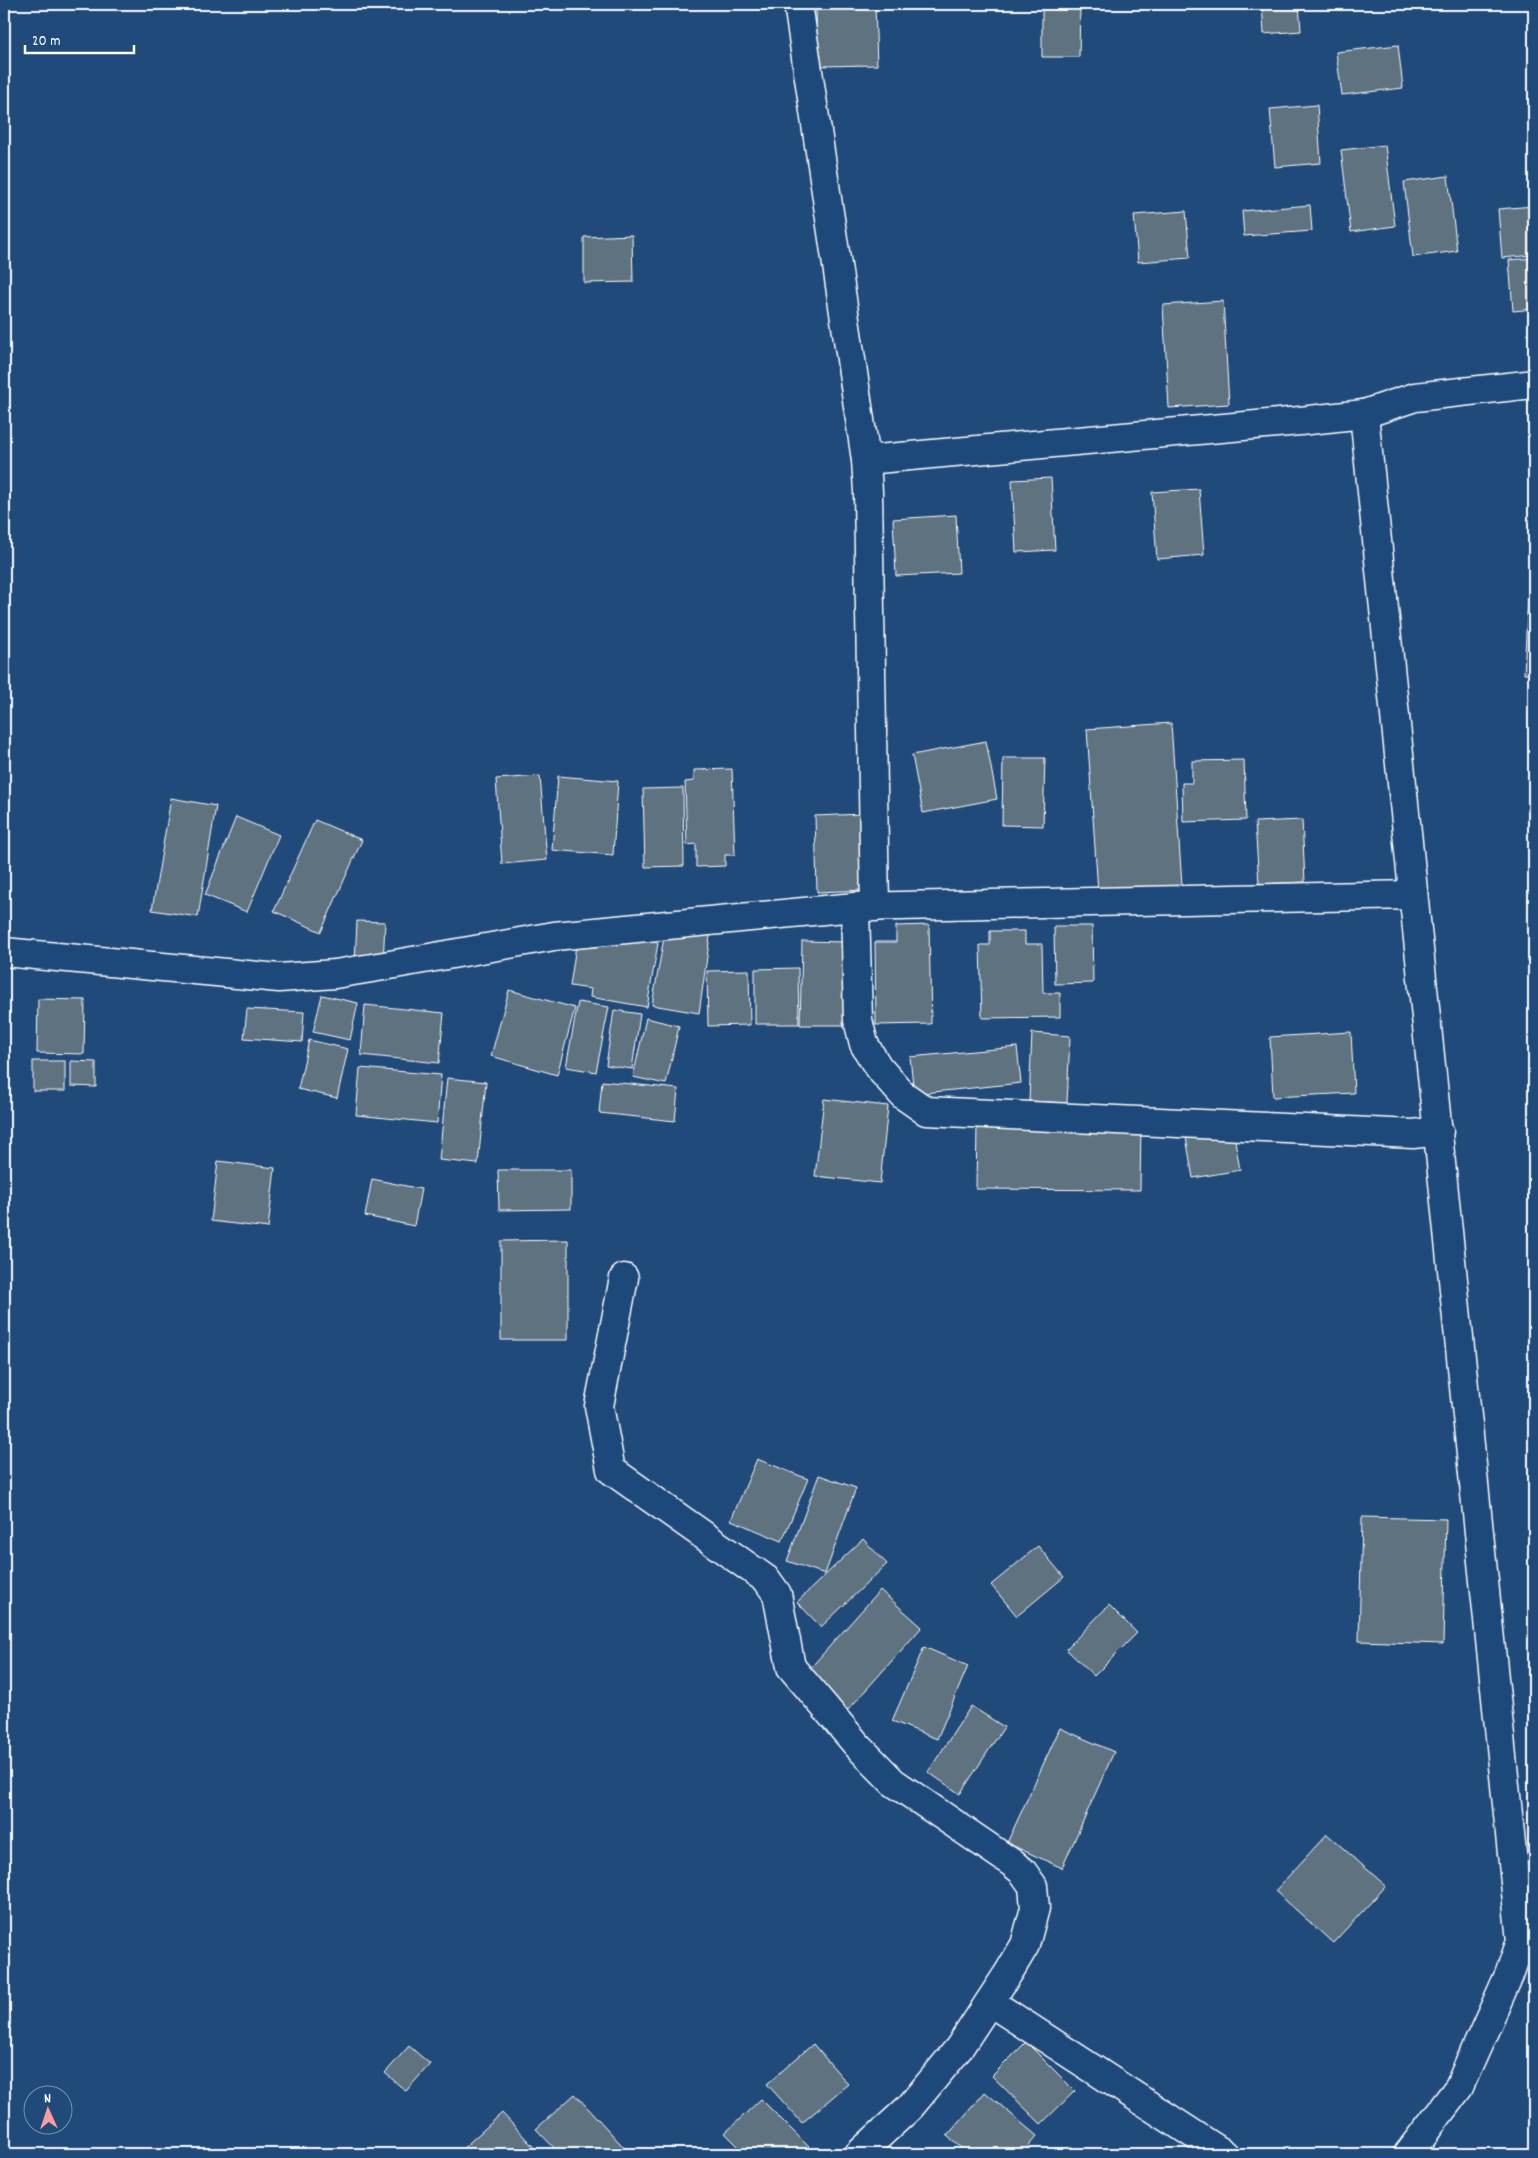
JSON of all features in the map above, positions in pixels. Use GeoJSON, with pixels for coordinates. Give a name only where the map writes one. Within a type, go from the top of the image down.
{"type":"FeatureCollection","features":[{"type":"Feature","properties":{"kind":"street"},"geometry":{"type":"LineString","coordinates":[[798,4],[866,460],[868,492],[865,907],[858,1020],[864,1044],[878,1067],[903,1095],[926,1111],[1413,1134],[1439,1131]]}},
{"type":"Feature","properties":{"kind":"street"},"geometry":{"type":"LineString","coordinates":[[866,460],[1364,414],[1415,397],[1534,384]]}},
{"type":"Feature","properties":{"kind":"street"},"geometry":{"type":"LineString","coordinates":[[1364,414],[1521,1941],[1509,1975],[1459,2087],[1408,2154]]}},
{"type":"Feature","properties":{"kind":"street"},"geometry":{"type":"LineString","coordinates":[[4,952],[279,978],[335,974],[554,936],[865,907],[1413,895]]}},
{"type":"Feature","properties":{"kind":"street"},"geometry":{"type":"LineString","coordinates":[[624,1278],[599,1406],[611,1470],[767,1580],[777,1594],[791,1667],[857,1745],[894,1782],[1023,1872],[1033,1886],[1035,1908],[1025,1945],[990,2002],[959,2048],[910,2107],[859,2154]]}},
{"type":"Feature","properties":{"kind":"street"},"geometry":{"type":"LineString","coordinates":[[990,2002],[1224,2154]]}},
{"type":"Feature","properties":{"kind":"building"},"geometry":{"type":"Polygon","coordinates":[[[816,4],[875,4],[877,65],[817,66],[816,4]]]}},
{"type":"Feature","properties":{"kind":"building"},"geometry":{"type":"Polygon","coordinates":[[[1042,4],[1080,4],[1079,57],[1042,57],[1042,4]]]}},
{"type":"Feature","properties":{"kind":"building"},"geometry":{"type":"Polygon","coordinates":[[[1262,4],[1299,4],[1301,31],[1264,34],[1262,4]]]}},
{"type":"Feature","properties":{"kind":"building"},"geometry":{"type":"Polygon","coordinates":[[[1398,45],[1403,88],[1342,95],[1336,52],[1398,45]]]}},
{"type":"Feature","properties":{"kind":"building"},"geometry":{"type":"Polygon","coordinates":[[[1317,105],[1321,163],[1275,167],[1270,109],[1317,105]]]}},
{"type":"Feature","properties":{"kind":"building"},"geometry":{"type":"Polygon","coordinates":[[[1385,145],[1395,226],[1351,232],[1341,150],[1385,145]]]}},
{"type":"Feature","properties":{"kind":"building"},"geometry":{"type":"Polygon","coordinates":[[[1448,176],[1457,251],[1413,257],[1404,182],[1448,176]]]}},
{"type":"Feature","properties":{"kind":"building"},"geometry":{"type":"Polygon","coordinates":[[[1310,205],[1312,231],[1244,236],[1242,211],[1310,205]]]}},
{"type":"Feature","properties":{"kind":"building"},"geometry":{"type":"Polygon","coordinates":[[[1534,206],[1534,255],[1502,258],[1498,209],[1534,206]]]}},
{"type":"Feature","properties":{"kind":"building"},"geometry":{"type":"Polygon","coordinates":[[[1186,211],[1190,258],[1138,262],[1134,215],[1186,211]]]}},
{"type":"Feature","properties":{"kind":"building"},"geometry":{"type":"Polygon","coordinates":[[[632,235],[633,282],[584,283],[584,237],[632,235]]]}},
{"type":"Feature","properties":{"kind":"building"},"geometry":{"type":"Polygon","coordinates":[[[1534,258],[1534,309],[1513,311],[1509,260],[1534,258]]]}},
{"type":"Feature","properties":{"kind":"building"},"geometry":{"type":"Polygon","coordinates":[[[1223,301],[1229,404],[1169,408],[1163,305],[1223,301]]]}},
{"type":"Feature","properties":{"kind":"building"},"geometry":{"type":"Polygon","coordinates":[[[1051,478],[1055,550],[1016,552],[1012,480],[1051,478]]]}},
{"type":"Feature","properties":{"kind":"building"},"geometry":{"type":"Polygon","coordinates":[[[1199,489],[1204,555],[1157,559],[1152,492],[1199,489]]]}},
{"type":"Feature","properties":{"kind":"building"},"geometry":{"type":"Polygon","coordinates":[[[956,515],[959,573],[896,576],[893,519],[956,515]]]}},
{"type":"Feature","properties":{"kind":"building"},"geometry":{"type":"Polygon","coordinates":[[[1528,594],[1534,595],[1534,674],[1524,674],[1528,594]]]}},
{"type":"Feature","properties":{"kind":"building"},"geometry":{"type":"Polygon","coordinates":[[[1171,723],[1182,886],[1098,892],[1087,729],[1171,723]]]}},
{"type":"Feature","properties":{"kind":"building"},"geometry":{"type":"Polygon","coordinates":[[[986,741],[997,799],[923,813],[912,755],[986,741]]]}},
{"type":"Feature","properties":{"kind":"building"},"geometry":{"type":"Polygon","coordinates":[[[1003,758],[1045,758],[1043,826],[1002,825],[1003,758]]]}},
{"type":"Feature","properties":{"kind":"building"},"geometry":{"type":"Polygon","coordinates":[[[1244,760],[1246,820],[1183,822],[1182,783],[1192,783],[1192,761],[1244,760]]]}},
{"type":"Feature","properties":{"kind":"building"},"geometry":{"type":"Polygon","coordinates":[[[732,769],[735,855],[725,855],[725,866],[696,867],[696,844],[687,845],[685,782],[694,781],[694,770],[732,769]]]}},
{"type":"Feature","properties":{"kind":"building"},"geometry":{"type":"Polygon","coordinates":[[[540,776],[547,860],[502,864],[496,779],[540,776]]]}},
{"type":"Feature","properties":{"kind":"building"},"geometry":{"type":"Polygon","coordinates":[[[558,776],[618,781],[613,855],[552,850],[558,776]]]}},
{"type":"Feature","properties":{"kind":"building"},"geometry":{"type":"Polygon","coordinates":[[[683,788],[684,866],[645,867],[643,789],[683,788]]]}},
{"type":"Feature","properties":{"kind":"building"},"geometry":{"type":"Polygon","coordinates":[[[171,798],[216,806],[198,917],[152,910],[171,798]]]}},
{"type":"Feature","properties":{"kind":"building"},"geometry":{"type":"Polygon","coordinates":[[[863,814],[865,890],[817,892],[815,816],[863,814]]]}},
{"type":"Feature","properties":{"kind":"building"},"geometry":{"type":"Polygon","coordinates":[[[236,817],[279,835],[247,912],[205,895],[236,817]]]}},
{"type":"Feature","properties":{"kind":"building"},"geometry":{"type":"Polygon","coordinates":[[[315,820],[362,840],[321,932],[274,911],[315,820]]]}},
{"type":"Feature","properties":{"kind":"building"},"geometry":{"type":"Polygon","coordinates":[[[1302,820],[1305,882],[1259,884],[1255,822],[1302,820]]]}},
{"type":"Feature","properties":{"kind":"building"},"geometry":{"type":"Polygon","coordinates":[[[357,921],[385,922],[383,964],[355,962],[357,921]]]}},
{"type":"Feature","properties":{"kind":"building"},"geometry":{"type":"Polygon","coordinates":[[[929,925],[931,1024],[876,1025],[875,942],[896,942],[896,926],[929,925]]]}},
{"type":"Feature","properties":{"kind":"building"},"geometry":{"type":"Polygon","coordinates":[[[666,926],[711,929],[699,1013],[652,1005],[666,926]]]}},
{"type":"Feature","properties":{"kind":"building"},"geometry":{"type":"Polygon","coordinates":[[[1054,926],[1092,926],[1093,983],[1055,984],[1054,926]]]}},
{"type":"Feature","properties":{"kind":"building"},"geometry":{"type":"Polygon","coordinates":[[[990,931],[1025,931],[1025,944],[1042,944],[1043,993],[1060,993],[1060,1017],[982,1018],[980,945],[990,945],[990,931]]]}},
{"type":"Feature","properties":{"kind":"building"},"geometry":{"type":"Polygon","coordinates":[[[601,933],[658,943],[647,1007],[590,997],[591,989],[570,986],[577,939],[601,933]]]}},
{"type":"Feature","properties":{"kind":"building"},"geometry":{"type":"Polygon","coordinates":[[[802,941],[846,942],[844,1025],[800,1025],[802,941]]]}},
{"type":"Feature","properties":{"kind":"building"},"geometry":{"type":"Polygon","coordinates":[[[798,968],[799,1024],[755,1024],[755,969],[798,968]]]}},
{"type":"Feature","properties":{"kind":"building"},"geometry":{"type":"Polygon","coordinates":[[[749,970],[750,1025],[708,1026],[707,971],[749,970]]]}},
{"type":"Feature","properties":{"kind":"building"},"geometry":{"type":"Polygon","coordinates":[[[509,990],[575,1008],[557,1075],[491,1056],[509,990]]]}},
{"type":"Feature","properties":{"kind":"building"},"geometry":{"type":"Polygon","coordinates":[[[322,995],[358,1003],[350,1040],[313,1032],[322,995]]]}},
{"type":"Feature","properties":{"kind":"building"},"geometry":{"type":"Polygon","coordinates":[[[38,999],[85,1000],[84,1054],[37,1053],[38,999]]]}},
{"type":"Feature","properties":{"kind":"building"},"geometry":{"type":"Polygon","coordinates":[[[578,1002],[609,1007],[596,1072],[566,1067],[578,1002]]]}},
{"type":"Feature","properties":{"kind":"building"},"geometry":{"type":"Polygon","coordinates":[[[365,1005],[444,1013],[439,1063],[361,1055],[365,1005]]]}},
{"type":"Feature","properties":{"kind":"building"},"geometry":{"type":"Polygon","coordinates":[[[247,1009],[304,1012],[302,1042],[244,1038],[247,1009]]]}},
{"type":"Feature","properties":{"kind":"building"},"geometry":{"type":"Polygon","coordinates":[[[614,1010],[640,1014],[632,1069],[606,1065],[614,1010]]]}},
{"type":"Feature","properties":{"kind":"building"},"geometry":{"type":"Polygon","coordinates":[[[646,1018],[679,1026],[666,1084],[633,1077],[646,1018]]]}},
{"type":"Feature","properties":{"kind":"building"},"geometry":{"type":"Polygon","coordinates":[[[1351,1032],[1354,1093],[1273,1097],[1270,1037],[1351,1032]]]}},
{"type":"Feature","properties":{"kind":"building"},"geometry":{"type":"Polygon","coordinates":[[[1032,1033],[1070,1036],[1067,1103],[1029,1101],[1032,1033]]]}},
{"type":"Feature","properties":{"kind":"building"},"geometry":{"type":"Polygon","coordinates":[[[309,1040],[348,1049],[337,1098],[298,1089],[309,1040]]]}},
{"type":"Feature","properties":{"kind":"building"},"geometry":{"type":"Polygon","coordinates":[[[1017,1047],[1021,1083],[914,1094],[910,1057],[1017,1047]]]}},
{"type":"Feature","properties":{"kind":"building"},"geometry":{"type":"Polygon","coordinates":[[[33,1061],[65,1061],[65,1091],[33,1091],[33,1061]]]}},
{"type":"Feature","properties":{"kind":"building"},"geometry":{"type":"Polygon","coordinates":[[[71,1061],[96,1062],[96,1087],[71,1086],[71,1061]]]}},
{"type":"Feature","properties":{"kind":"building"},"geometry":{"type":"Polygon","coordinates":[[[360,1068],[441,1075],[437,1123],[356,1115],[360,1068]]]}},
{"type":"Feature","properties":{"kind":"building"},"geometry":{"type":"Polygon","coordinates":[[[447,1078],[486,1082],[478,1164],[439,1160],[447,1078]]]}},
{"type":"Feature","properties":{"kind":"building"},"geometry":{"type":"Polygon","coordinates":[[[602,1081],[678,1089],[675,1121],[599,1113],[602,1081]]]}},
{"type":"Feature","properties":{"kind":"building"},"geometry":{"type":"Polygon","coordinates":[[[824,1099],[888,1106],[880,1183],[815,1176],[824,1099]]]}},
{"type":"Feature","properties":{"kind":"building"},"geometry":{"type":"Polygon","coordinates":[[[977,1124],[1141,1125],[1140,1190],[976,1189],[977,1124]]]}},
{"type":"Feature","properties":{"kind":"building"},"geometry":{"type":"Polygon","coordinates":[[[1233,1129],[1240,1170],[1193,1178],[1186,1137],[1233,1129]]]}},
{"type":"Feature","properties":{"kind":"building"},"geometry":{"type":"Polygon","coordinates":[[[218,1161],[275,1168],[268,1228],[211,1221],[218,1161]]]}},
{"type":"Feature","properties":{"kind":"building"},"geometry":{"type":"Polygon","coordinates":[[[498,1170],[571,1170],[571,1209],[499,1210],[498,1170]]]}},
{"type":"Feature","properties":{"kind":"building"},"geometry":{"type":"Polygon","coordinates":[[[372,1179],[421,1189],[414,1226],[365,1216],[372,1179]]]}},
{"type":"Feature","properties":{"kind":"building"},"geometry":{"type":"Polygon","coordinates":[[[568,1240],[568,1340],[501,1340],[501,1241],[568,1240]]]}},
{"type":"Feature","properties":{"kind":"building"},"geometry":{"type":"Polygon","coordinates":[[[757,1459],[808,1479],[782,1541],[731,1520],[757,1459]]]}},
{"type":"Feature","properties":{"kind":"building"},"geometry":{"type":"Polygon","coordinates":[[[819,1475],[856,1488],[825,1574],[787,1561],[819,1475]]]}},
{"type":"Feature","properties":{"kind":"building"},"geometry":{"type":"Polygon","coordinates":[[[1362,1517],[1446,1519],[1443,1644],[1359,1641],[1362,1517]]]}},
{"type":"Feature","properties":{"kind":"building"},"geometry":{"type":"Polygon","coordinates":[[[863,1539],[887,1564],[821,1627],[797,1602],[863,1539]]]}},
{"type":"Feature","properties":{"kind":"building"},"geometry":{"type":"Polygon","coordinates":[[[1038,1546],[1064,1577],[1017,1616],[991,1585],[1038,1546]]]}},
{"type":"Feature","properties":{"kind":"building"},"geometry":{"type":"Polygon","coordinates":[[[880,1590],[922,1627],[848,1710],[805,1674],[880,1590]]]}},
{"type":"Feature","properties":{"kind":"building"},"geometry":{"type":"Polygon","coordinates":[[[1109,1605],[1137,1633],[1094,1676],[1066,1649],[1109,1605]]]}},
{"type":"Feature","properties":{"kind":"building"},"geometry":{"type":"Polygon","coordinates":[[[924,1647],[968,1666],[937,1739],[892,1721],[924,1647]]]}},
{"type":"Feature","properties":{"kind":"building"},"geometry":{"type":"Polygon","coordinates":[[[971,1706],[1004,1727],[960,1794],[928,1772],[971,1706]]]}},
{"type":"Feature","properties":{"kind":"building"},"geometry":{"type":"Polygon","coordinates":[[[1060,1728],[1114,1752],[1062,1868],[1007,1843],[1060,1728]]]}},
{"type":"Feature","properties":{"kind":"building"},"geometry":{"type":"Polygon","coordinates":[[[1327,1834],[1386,1886],[1333,1943],[1275,1891],[1327,1834]]]}},
{"type":"Feature","properties":{"kind":"building"},"geometry":{"type":"Polygon","coordinates":[[[1026,2042],[1075,2091],[1041,2124],[992,2076],[1026,2042]]]}},
{"type":"Feature","properties":{"kind":"building"},"geometry":{"type":"Polygon","coordinates":[[[813,2044],[848,2084],[802,2123],[767,2084],[813,2044]]]}},
{"type":"Feature","properties":{"kind":"building"},"geometry":{"type":"Polygon","coordinates":[[[409,2046],[430,2064],[406,2091],[385,2073],[409,2046]]]}},
{"type":"Feature","properties":{"kind":"building"},"geometry":{"type":"Polygon","coordinates":[[[985,2092],[1037,2136],[1021,2154],[968,2154],[947,2136],[985,2092]]]}},
{"type":"Feature","properties":{"kind":"building"},"geometry":{"type":"Polygon","coordinates":[[[575,2094],[630,2154],[560,2154],[536,2129],[575,2094]]]}},
{"type":"Feature","properties":{"kind":"building"},"geometry":{"type":"Polygon","coordinates":[[[761,2099],[809,2147],[801,2154],[746,2154],[725,2133],[761,2099]]]}},
{"type":"Feature","properties":{"kind":"building"},"geometry":{"type":"Polygon","coordinates":[[[502,2113],[540,2154],[461,2154],[459,2152],[502,2113]]]}}]}
